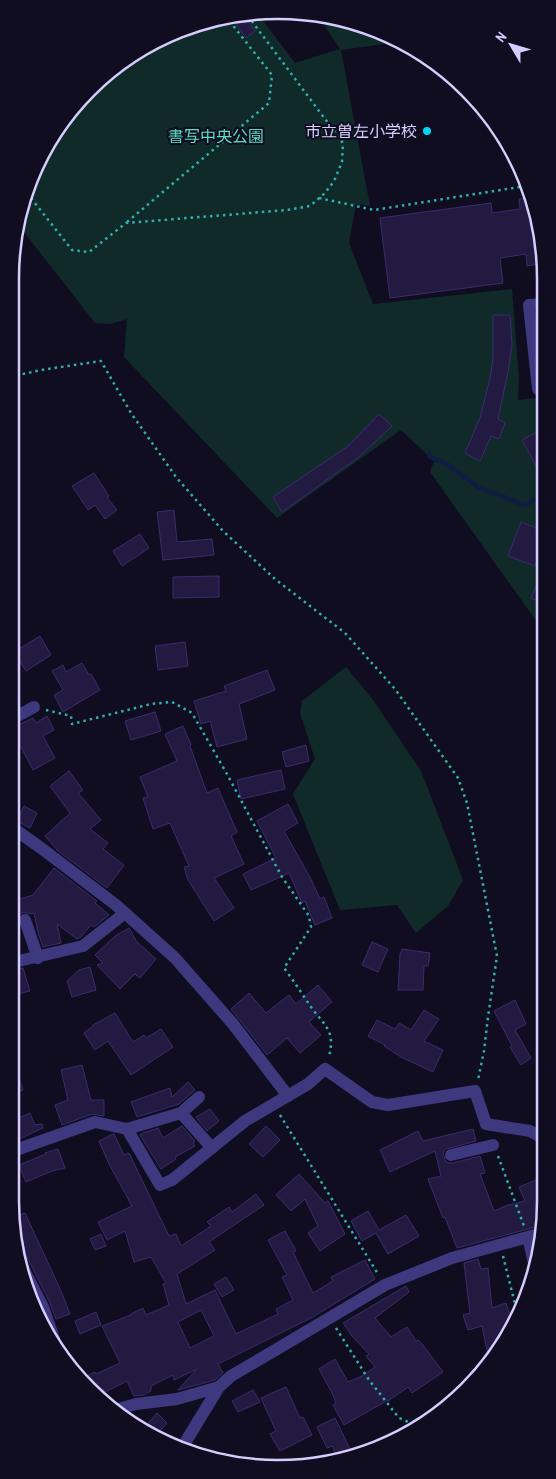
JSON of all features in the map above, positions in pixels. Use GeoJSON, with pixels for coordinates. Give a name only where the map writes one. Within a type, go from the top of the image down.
{"type":"FeatureCollection","features":[{"type":"Feature","properties":{"kind":"street"},"geometry":{"type":"LineString","coordinates":[[537,304],[530,305],[537,378]]}},
{"type":"Feature","properties":{"kind":"street"},"geometry":{"type":"LineString","coordinates":[[19,715],[34,707]]}},
{"type":"Feature","properties":{"kind":"street"},"geometry":{"type":"LineString","coordinates":[[19,832],[125,912],[175,958],[233,1024],[288,1096]]}},
{"type":"Feature","properties":{"kind":"street"},"geometry":{"type":"LineString","coordinates":[[19,961],[83,946],[125,912]]}},
{"type":"Feature","properties":{"kind":"street"},"geometry":{"type":"LineString","coordinates":[[25,920],[38,958]]}},
{"type":"Feature","properties":{"kind":"street"},"geometry":{"type":"LineString","coordinates":[[127,1129],[160,1185],[172,1180],[245,1121],[308,1084],[325,1069],[372,1102],[380,1104],[388,1105],[475,1092],[486,1124],[530,1131],[537,1134]]}},
{"type":"Feature","properties":{"kind":"street"},"geometry":{"type":"LineString","coordinates":[[19,1149],[95,1122],[127,1129],[181,1113],[199,1097]]}},
{"type":"Feature","properties":{"kind":"street"},"geometry":{"type":"LineString","coordinates":[[181,1113],[212,1148]]}},
{"type":"Feature","properties":{"kind":"street"},"geometry":{"type":"LineString","coordinates":[[451,1156],[493,1144]]}},
{"type":"Feature","properties":{"kind":"street"},"geometry":{"type":"LineString","coordinates":[[122,1408],[136,1404],[177,1399],[219,1387],[239,1372],[385,1285],[452,1258],[535,1235]]}},
{"type":"Feature","properties":{"kind":"street"},"geometry":{"type":"LineString","coordinates":[[528,1237],[532,1253]]}},
{"type":"Feature","properties":{"kind":"street"},"geometry":{"type":"LineString","coordinates":[[37,1296],[48,1321]]}},
{"type":"Feature","properties":{"kind":"street"},"geometry":{"type":"LineString","coordinates":[[185,1443],[219,1387]]}},
{"type":"Feature","properties":{"kind":"path"},"geometry":{"type":"LineString","coordinates":[[126,223],[287,210],[310,206],[334,181],[342,162],[343,143],[251,20]]}},
{"type":"Feature","properties":{"kind":"path"},"geometry":{"type":"LineString","coordinates":[[32,199],[72,250],[90,252],[269,102],[272,75],[231,23]]}},
{"type":"Feature","properties":{"kind":"path"},"geometry":{"type":"LineString","coordinates":[[319,198],[374,210],[520,187]]}},
{"type":"Feature","properties":{"kind":"path"},"geometry":{"type":"LineString","coordinates":[[19,375],[101,361],[131,414],[176,478],[223,531],[275,579],[345,633],[395,689],[458,778],[467,803],[497,956],[484,1051],[475,1092]]}},
{"type":"Feature","properties":{"kind":"path"},"geometry":{"type":"LineString","coordinates":[[34,707],[71,716],[72,724],[150,704],[172,702],[192,713],[227,774],[282,878],[308,916],[310,927],[284,968],[298,985],[312,1008],[326,1024],[332,1045],[325,1069]]}},
{"type":"Feature","properties":{"kind":"path"},"geometry":{"type":"LineString","coordinates":[[288,1096],[276,1109],[385,1285]]}},
{"type":"Feature","properties":{"kind":"path"},"geometry":{"type":"LineString","coordinates":[[493,1144],[528,1237]]}},
{"type":"Feature","properties":{"kind":"path"},"geometry":{"type":"LineString","coordinates":[[500,1245],[515,1306]]}},
{"type":"Feature","properties":{"kind":"path"},"geometry":{"type":"LineString","coordinates":[[330,1318],[369,1380],[399,1418],[412,1424]]}},
{"type":"Feature","properties":{"kind":"green space","name":"書写中央公園"},"geometry":{"type":"Polygon","coordinates":[[[262,19],[295,63],[340,49],[323,23],[345,28],[389,43],[341,50],[370,206],[356,204],[349,243],[373,304],[512,289],[519,379],[518,400],[537,398],[537,622],[430,472],[434,461],[401,430],[277,518],[124,357],[127,319],[111,324],[95,323],[23,231],[38,179],[53,148],[72,120],[107,83],[134,62],[163,45],[211,28],[244,21],[262,19]]]}},
{"type":"Feature","properties":{"kind":"green space"},"geometry":{"type":"Polygon","coordinates":[[[346,667],[373,700],[421,771],[463,880],[448,906],[416,933],[397,905],[340,910],[293,794],[315,759],[300,713],[302,701],[346,667]]]}},
{"type":"Feature","properties":{"kind":"building"},"geometry":{"type":"Polygon","coordinates":[[[247,21],[255,31],[246,38],[235,23],[247,21]]]}},
{"type":"Feature","properties":{"kind":"building"},"geometry":{"type":"Polygon","coordinates":[[[519,199],[524,199],[528,211],[537,264],[527,266],[526,254],[500,258],[503,283],[390,298],[380,218],[491,203],[492,213],[520,209],[519,199]]]}},
{"type":"Feature","properties":{"kind":"building"},"geometry":{"type":"Polygon","coordinates":[[[493,315],[510,315],[512,345],[498,419],[505,423],[499,439],[491,436],[480,461],[465,453],[480,418],[490,378],[493,359],[493,315]]]}},
{"type":"Feature","properties":{"kind":"building"},"geometry":{"type":"Polygon","coordinates":[[[379,414],[392,426],[359,457],[282,512],[273,497],[348,446],[379,414]]]}},
{"type":"Feature","properties":{"kind":"building"},"geometry":{"type":"Polygon","coordinates":[[[537,432],[537,468],[522,440],[537,432]]]}},
{"type":"Feature","properties":{"kind":"building"},"geometry":{"type":"Polygon","coordinates":[[[94,473],[109,496],[107,497],[117,510],[105,519],[95,505],[88,510],[72,486],[94,473]]]}},
{"type":"Feature","properties":{"kind":"building"},"geometry":{"type":"Polygon","coordinates":[[[174,510],[177,542],[212,539],[214,555],[163,560],[157,512],[174,510]]]}},
{"type":"Feature","properties":{"kind":"building"},"geometry":{"type":"Polygon","coordinates":[[[521,522],[537,528],[537,560],[535,566],[508,556],[521,522]]]}},
{"type":"Feature","properties":{"kind":"building"},"geometry":{"type":"Polygon","coordinates":[[[140,534],[149,548],[122,566],[113,551],[140,534]]]}},
{"type":"Feature","properties":{"kind":"building"},"geometry":{"type":"Polygon","coordinates":[[[219,576],[219,597],[173,598],[173,577],[219,576]]]}},
{"type":"Feature","properties":{"kind":"building"},"geometry":{"type":"Polygon","coordinates":[[[537,585],[537,601],[531,598],[537,585]]]}},
{"type":"Feature","properties":{"kind":"building"},"geometry":{"type":"Polygon","coordinates":[[[40,636],[51,655],[26,671],[19,660],[19,649],[40,636]]]}},
{"type":"Feature","properties":{"kind":"building"},"geometry":{"type":"Polygon","coordinates":[[[185,642],[188,666],[158,670],[155,646],[185,642]]]}},
{"type":"Feature","properties":{"kind":"building"},"geometry":{"type":"Polygon","coordinates":[[[82,663],[100,690],[63,712],[54,695],[63,690],[52,671],[63,665],[66,672],[82,663]]]}},
{"type":"Feature","properties":{"kind":"building"},"geometry":{"type":"Polygon","coordinates":[[[267,670],[275,690],[239,704],[247,739],[217,747],[210,721],[201,724],[194,701],[226,691],[224,686],[267,670]]]}},
{"type":"Feature","properties":{"kind":"building"},"geometry":{"type":"Polygon","coordinates":[[[155,712],[161,731],[131,740],[125,721],[155,712]]]}},
{"type":"Feature","properties":{"kind":"building"},"geometry":{"type":"Polygon","coordinates":[[[47,716],[54,730],[43,736],[55,758],[33,770],[21,747],[19,748],[19,725],[33,718],[36,723],[47,716]]]}},
{"type":"Feature","properties":{"kind":"building"},"geometry":{"type":"Polygon","coordinates":[[[183,726],[207,793],[218,788],[237,832],[231,836],[244,864],[214,878],[234,908],[214,921],[188,880],[184,867],[189,866],[170,823],[153,829],[143,798],[148,797],[140,777],[177,761],[165,734],[183,726]]]}},
{"type":"Feature","properties":{"kind":"building"},"geometry":{"type":"Polygon","coordinates":[[[306,745],[309,761],[286,767],[282,752],[306,745]]]}},
{"type":"Feature","properties":{"kind":"building"},"geometry":{"type":"Polygon","coordinates":[[[281,770],[285,789],[241,799],[237,780],[281,770]]]}},
{"type":"Feature","properties":{"kind":"building"},"geometry":{"type":"Polygon","coordinates":[[[69,771],[83,790],[78,793],[101,820],[90,829],[108,843],[103,849],[124,865],[107,888],[58,851],[45,836],[70,813],[50,786],[69,771]]]}},
{"type":"Feature","properties":{"kind":"building"},"geometry":{"type":"Polygon","coordinates":[[[288,804],[298,823],[284,831],[320,899],[324,897],[332,918],[315,925],[305,901],[302,903],[289,873],[251,890],[243,874],[276,858],[257,821],[288,804]]]}},
{"type":"Feature","properties":{"kind":"building"},"geometry":{"type":"Polygon","coordinates":[[[24,806],[37,813],[30,828],[19,822],[19,817],[24,806]]]}},
{"type":"Feature","properties":{"kind":"building"},"geometry":{"type":"Polygon","coordinates":[[[54,868],[97,901],[95,903],[109,915],[94,927],[91,925],[77,939],[57,924],[61,943],[43,947],[34,913],[23,912],[19,916],[19,899],[33,895],[54,868]]]}},
{"type":"Feature","properties":{"kind":"building"},"geometry":{"type":"Polygon","coordinates":[[[129,928],[137,942],[156,959],[140,978],[135,974],[120,989],[97,965],[103,963],[95,955],[115,936],[129,928]]]}},
{"type":"Feature","properties":{"kind":"building"},"geometry":{"type":"Polygon","coordinates":[[[372,942],[388,949],[378,972],[362,965],[372,942]]]}},
{"type":"Feature","properties":{"kind":"building"},"geometry":{"type":"Polygon","coordinates":[[[402,949],[430,953],[428,966],[424,966],[423,990],[398,990],[400,954],[402,949]]]}},
{"type":"Feature","properties":{"kind":"building"},"geometry":{"type":"Polygon","coordinates":[[[90,967],[96,990],[72,997],[67,981],[79,970],[90,967]]]}},
{"type":"Feature","properties":{"kind":"building"},"geometry":{"type":"Polygon","coordinates":[[[23,968],[30,991],[19,994],[19,969],[23,968]]]}},
{"type":"Feature","properties":{"kind":"building"},"geometry":{"type":"Polygon","coordinates":[[[318,985],[332,1002],[309,1022],[321,1035],[300,1053],[287,1038],[267,1055],[231,1009],[249,993],[266,1013],[289,995],[296,1004],[318,985]]]}},
{"type":"Feature","properties":{"kind":"building"},"geometry":{"type":"Polygon","coordinates":[[[515,1000],[526,1024],[515,1030],[531,1058],[521,1065],[510,1047],[512,1046],[494,1011],[515,1000]]]}},
{"type":"Feature","properties":{"kind":"building"},"geometry":{"type":"Polygon","coordinates":[[[424,1010],[439,1019],[424,1041],[443,1050],[433,1072],[401,1057],[385,1045],[368,1036],[377,1020],[395,1029],[399,1023],[411,1030],[424,1010]]]}},
{"type":"Feature","properties":{"kind":"building"},"geometry":{"type":"Polygon","coordinates":[[[115,1013],[133,1042],[144,1035],[146,1038],[161,1029],[173,1047],[131,1075],[108,1041],[95,1050],[84,1033],[93,1025],[115,1013]]]}},
{"type":"Feature","properties":{"kind":"building"},"geometry":{"type":"Polygon","coordinates":[[[82,1065],[91,1100],[104,1100],[104,1116],[92,1114],[62,1125],[55,1105],[68,1100],[61,1070],[82,1065]]]}},
{"type":"Feature","properties":{"kind":"building"},"geometry":{"type":"Polygon","coordinates":[[[19,1078],[23,1090],[19,1091],[19,1078]]]}},
{"type":"Feature","properties":{"kind":"building"},"geometry":{"type":"Polygon","coordinates":[[[188,1082],[195,1090],[179,1104],[137,1117],[131,1102],[170,1088],[172,1097],[188,1082]]]}},
{"type":"Feature","properties":{"kind":"building"},"geometry":{"type":"Polygon","coordinates":[[[210,1109],[219,1121],[207,1131],[196,1117],[210,1109]]]}},
{"type":"Feature","properties":{"kind":"building"},"geometry":{"type":"Polygon","coordinates":[[[30,1113],[35,1125],[42,1124],[43,1128],[19,1139],[19,1118],[30,1113]]]}},
{"type":"Feature","properties":{"kind":"building"},"geometry":{"type":"Polygon","coordinates":[[[182,1126],[195,1141],[193,1143],[195,1146],[175,1157],[176,1159],[161,1169],[140,1135],[158,1128],[163,1138],[182,1126]]]}},
{"type":"Feature","properties":{"kind":"building"},"geometry":{"type":"Polygon","coordinates":[[[266,1126],[280,1140],[263,1157],[249,1144],[266,1126]]]}},
{"type":"Feature","properties":{"kind":"building"},"geometry":{"type":"Polygon","coordinates":[[[473,1129],[476,1141],[446,1149],[443,1153],[445,1160],[448,1163],[453,1163],[480,1156],[485,1173],[480,1174],[494,1211],[525,1201],[519,1187],[537,1180],[536,1227],[457,1248],[428,1179],[441,1176],[435,1151],[390,1172],[380,1150],[418,1131],[423,1141],[473,1129]]]}},
{"type":"Feature","properties":{"kind":"building"},"geometry":{"type":"Polygon","coordinates":[[[114,1134],[124,1155],[129,1153],[169,1236],[176,1234],[181,1246],[211,1226],[207,1222],[229,1207],[232,1212],[256,1194],[264,1205],[209,1242],[215,1250],[177,1274],[186,1304],[215,1290],[236,1334],[278,1314],[276,1309],[293,1300],[282,1277],[287,1275],[268,1240],[285,1231],[296,1251],[293,1252],[313,1293],[333,1281],[331,1277],[365,1260],[375,1279],[311,1318],[218,1364],[223,1373],[215,1380],[178,1390],[197,1369],[174,1380],[173,1375],[151,1386],[151,1391],[144,1395],[134,1396],[127,1381],[105,1392],[87,1376],[120,1363],[102,1326],[131,1315],[143,1308],[146,1315],[169,1305],[163,1284],[166,1283],[151,1257],[134,1262],[125,1231],[107,1240],[98,1222],[132,1206],[99,1141],[114,1134]],[[201,1310],[178,1322],[190,1348],[214,1336],[201,1310]]]}},
{"type":"Feature","properties":{"kind":"building"},"geometry":{"type":"Polygon","coordinates":[[[58,1149],[65,1168],[52,1171],[26,1182],[19,1165],[58,1149]]]}},
{"type":"Feature","properties":{"kind":"building"},"geometry":{"type":"Polygon","coordinates":[[[299,1174],[325,1203],[328,1201],[345,1234],[320,1251],[308,1233],[318,1226],[305,1199],[291,1211],[276,1195],[299,1174]]]}},
{"type":"Feature","properties":{"kind":"building"},"geometry":{"type":"Polygon","coordinates":[[[368,1211],[379,1230],[406,1215],[419,1236],[388,1254],[376,1233],[362,1241],[351,1221],[368,1211]]]}},
{"type":"Feature","properties":{"kind":"building"},"geometry":{"type":"Polygon","coordinates":[[[25,1213],[70,1314],[56,1319],[23,1249],[19,1216],[25,1213]]]}},
{"type":"Feature","properties":{"kind":"building"},"geometry":{"type":"Polygon","coordinates":[[[101,1234],[106,1246],[95,1250],[90,1239],[101,1234]]]}},
{"type":"Feature","properties":{"kind":"building"},"geometry":{"type":"Polygon","coordinates":[[[478,1259],[481,1269],[488,1268],[492,1308],[506,1303],[511,1317],[488,1354],[482,1326],[468,1330],[463,1315],[470,1313],[464,1263],[478,1259]]]}},
{"type":"Feature","properties":{"kind":"building"},"geometry":{"type":"Polygon","coordinates":[[[226,1277],[234,1290],[222,1297],[214,1284],[226,1277]]]}},
{"type":"Feature","properties":{"kind":"building"},"geometry":{"type":"Polygon","coordinates":[[[406,1286],[409,1292],[375,1318],[391,1337],[407,1327],[416,1341],[418,1340],[422,1344],[443,1372],[412,1393],[408,1387],[388,1401],[344,1425],[333,1405],[336,1403],[332,1393],[319,1369],[335,1359],[348,1382],[362,1376],[375,1367],[366,1356],[369,1354],[343,1323],[406,1286]]]}},
{"type":"Feature","properties":{"kind":"building"},"geometry":{"type":"Polygon","coordinates":[[[96,1312],[101,1325],[80,1334],[75,1321],[96,1312]]]}},
{"type":"Feature","properties":{"kind":"building"},"geometry":{"type":"Polygon","coordinates":[[[286,1387],[300,1418],[303,1417],[312,1435],[280,1451],[270,1434],[276,1431],[261,1398],[286,1387]]]}},
{"type":"Feature","properties":{"kind":"building"},"geometry":{"type":"Polygon","coordinates":[[[253,1390],[260,1402],[238,1412],[232,1401],[253,1390]]]}},
{"type":"Feature","properties":{"kind":"building"},"geometry":{"type":"Polygon","coordinates":[[[157,1413],[167,1423],[159,1432],[146,1425],[157,1413]]]}},
{"type":"Feature","properties":{"kind":"building"},"geometry":{"type":"Polygon","coordinates":[[[335,1418],[350,1449],[335,1454],[333,1446],[327,1448],[317,1427],[335,1418]]]}},
{"type":"Feature","properties":{"kind":"waterway"},"geometry":{"type":"LineString","coordinates":[[429,453],[430,457],[447,464],[478,487],[524,505],[537,500]]}},
{"type":"Feature","properties":{"kind":"place","name":"市立曽左小学校"},"geometry":{"type":"Point","coordinates":[427,131]}}]}
